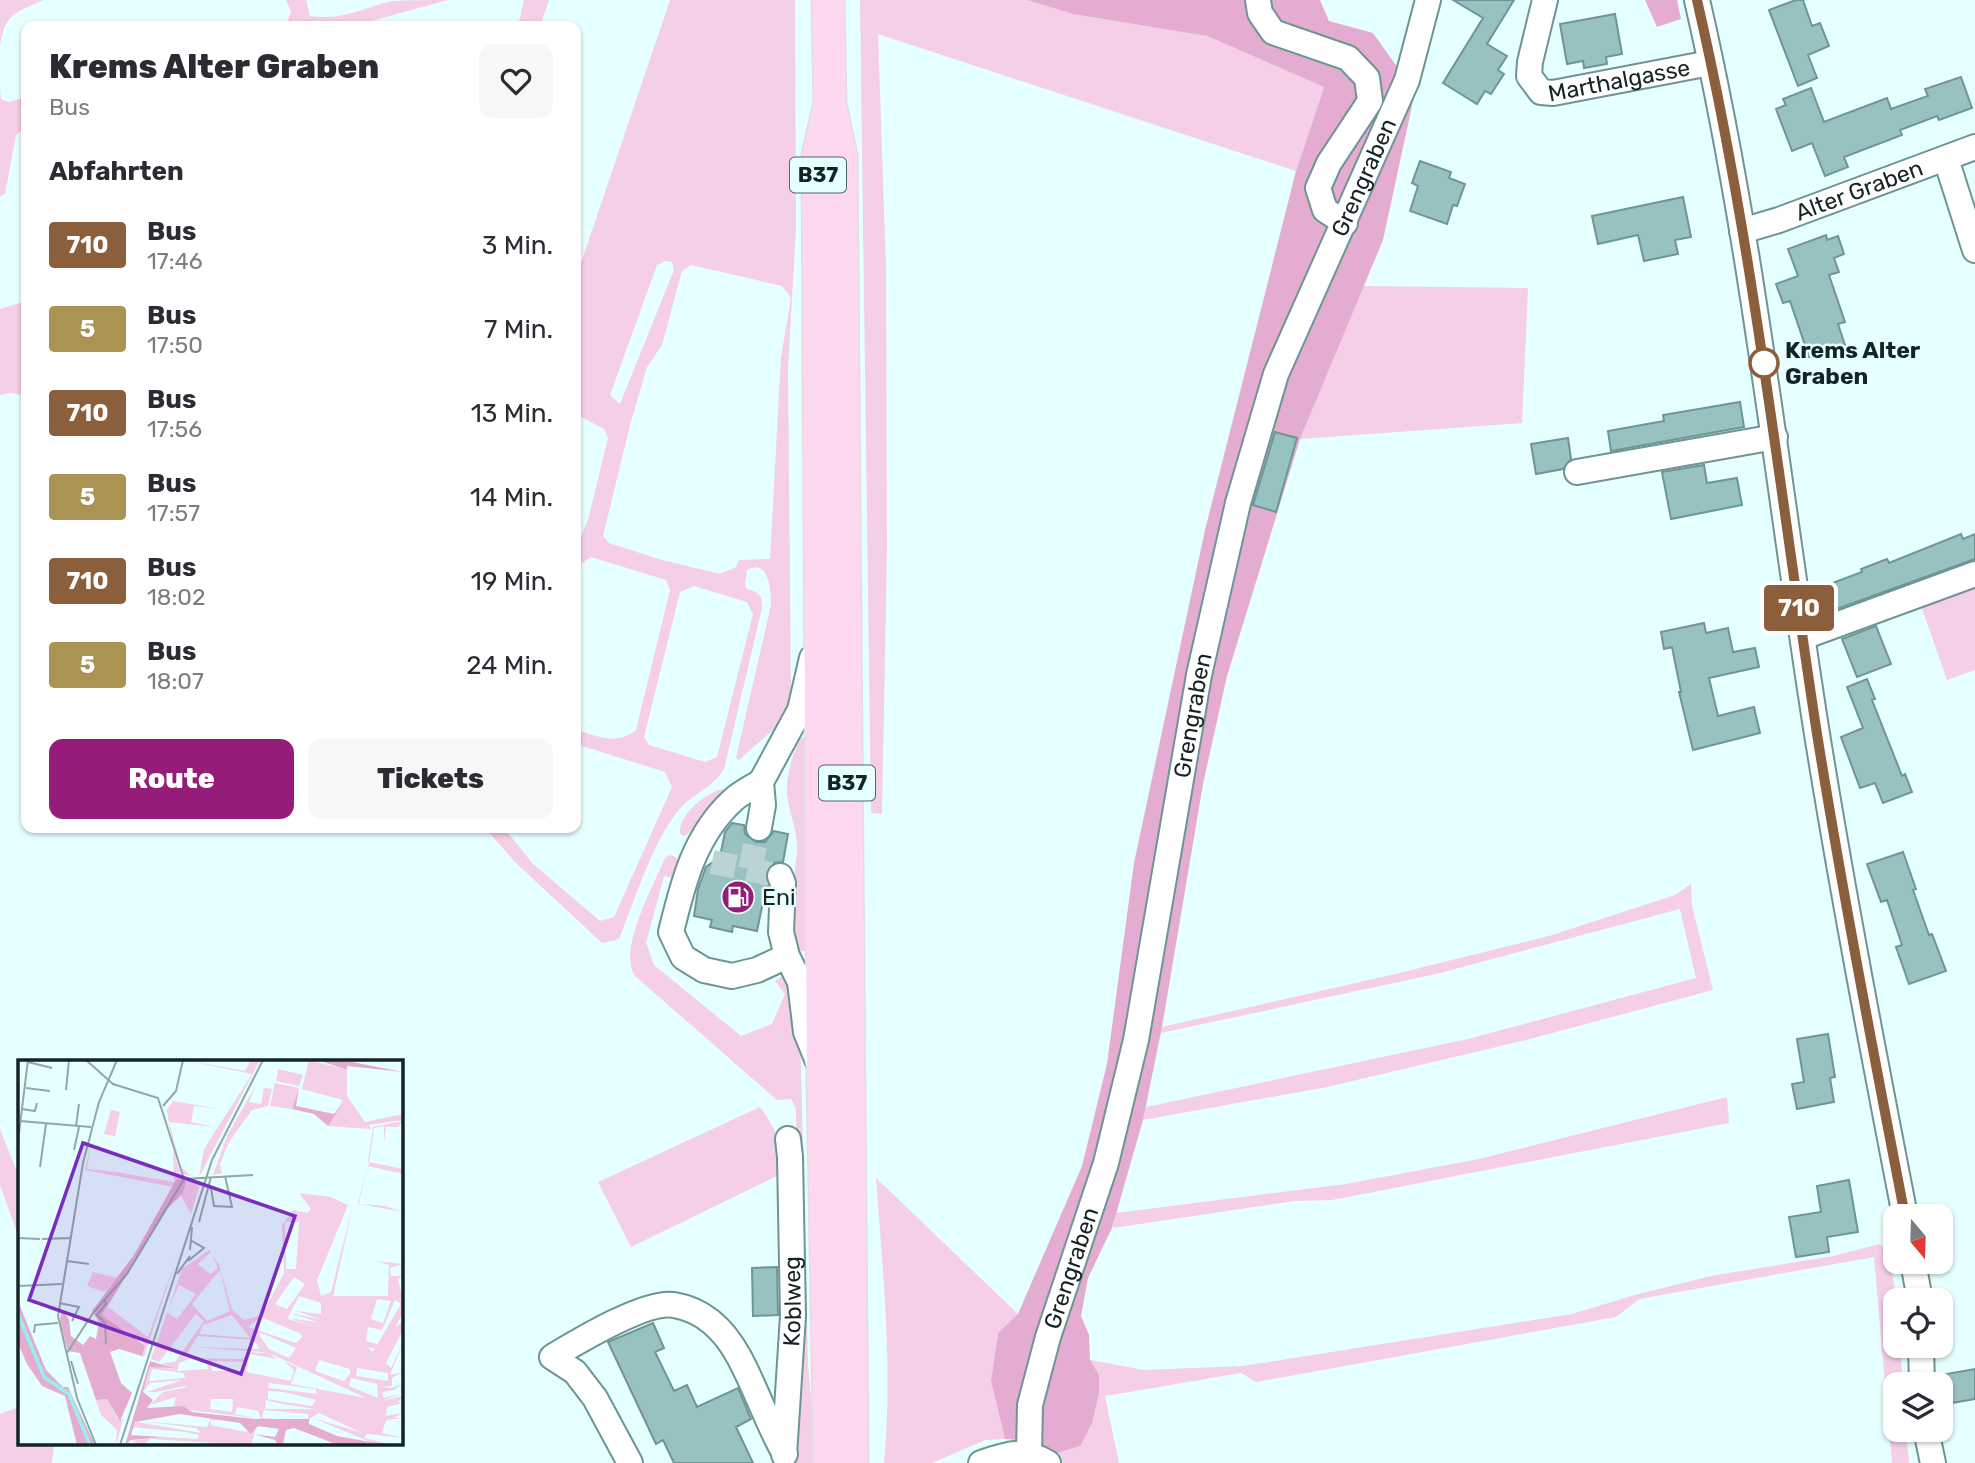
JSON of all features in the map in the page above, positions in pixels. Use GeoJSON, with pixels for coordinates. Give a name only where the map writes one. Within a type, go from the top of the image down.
{"type":"FeatureCollection","features":[{"type":"Feature","properties":{"kind":"main road","name":"B37"},"geometry":{"type":"LineString","coordinates":[[828,0],[830,104],[841,156],[852,1463]]}},
{"type":"Feature","properties":{"kind":"main road","name":"B37"},"geometry":{"type":"LineString","coordinates":[[830,104],[818,156],[823,1074],[830,1463]]}},
{"type":"Feature","properties":{"kind":"street"},"geometry":{"type":"LineString","coordinates":[[1258,0],[1260,13],[1273,32],[1349,58],[1367,78],[1370,101],[1329,163],[1318,188],[1325,210],[1345,223]]}},
{"type":"Feature","properties":{"kind":"street","name":"Grengraben"},"geometry":{"type":"LineString","coordinates":[[1039,1458],[1030,1405],[1048,1337],[1106,1163],[1136,1041],[1199,675],[1238,503],[1276,374],[1407,80],[1428,0]]}},
{"type":"Feature","properties":{"kind":"street","name":"Marthalgasse"},"geometry":{"type":"LineString","coordinates":[[1545,0],[1529,76],[1541,92],[1553,93],[1710,63]]}},
{"type":"Feature","properties":{"kind":"street"},"geometry":{"type":"LineString","coordinates":[[1696,0],[1742,231],[1841,869],[1903,1204]]}},
{"type":"Feature","properties":{"kind":"street","name":"Alter Graben"},"geometry":{"type":"LineString","coordinates":[[1742,231],[1780,220],[1975,147]]}},
{"type":"Feature","properties":{"kind":"street"},"geometry":{"type":"LineString","coordinates":[[1946,159],[1975,250]]}},
{"type":"Feature","properties":{"kind":"street"},"geometry":{"type":"LineString","coordinates":[[1577,472],[1774,437]]}},
{"type":"Feature","properties":{"kind":"street"},"geometry":{"type":"LineString","coordinates":[[1803,637],[1975,574]]}},
{"type":"Feature","properties":{"kind":"street"},"geometry":{"type":"LineString","coordinates":[[787,956],[757,970],[732,976],[704,970],[683,957],[671,932],[686,872],[703,858],[704,835],[733,800],[761,782],[800,710],[820,623]]}},
{"type":"Feature","properties":{"kind":"street"},"geometry":{"type":"LineString","coordinates":[[759,828],[763,805],[761,782]]}},
{"type":"Feature","properties":{"kind":"street"},"geometry":{"type":"LineString","coordinates":[[780,876],[783,883],[782,932],[787,956],[800,982],[806,1032],[823,1074]]}},
{"type":"Feature","properties":{"kind":"street","name":"Koblweg"},"geometry":{"type":"LineString","coordinates":[[784,1459],[793,1316],[788,1139]]}},
{"type":"Feature","properties":{"kind":"street"},"geometry":{"type":"LineString","coordinates":[[630,1463],[595,1398],[575,1372],[552,1357],[595,1332],[638,1312],[672,1304],[702,1314],[724,1333],[740,1358],[784,1459]]}},
{"type":"Feature","properties":{"kind":"street"},"geometry":{"type":"LineString","coordinates":[[1929,1442],[1933,1463]]}},
{"type":"Feature","properties":{"kind":"street"},"geometry":{"type":"LineString","coordinates":[[981,1463],[1005,1455],[1039,1458]]}},
{"type":"Feature","properties":{"kind":"shaded area"},"geometry":{"type":"Polygon","coordinates":[[[0,0],[43,0],[8,21],[0,47],[0,0]]]}},
{"type":"Feature","properties":{"kind":"shaded area"},"geometry":{"type":"Polygon","coordinates":[[[286,0],[306,0],[310,16],[333,17],[392,1],[448,0],[371,21],[287,21],[291,12],[286,0]]]}},
{"type":"Feature","properties":{"kind":"shaded area"},"geometry":{"type":"Polygon","coordinates":[[[524,0],[549,0],[542,21],[519,21],[524,0]]]}},
{"type":"Feature","properties":{"kind":"shaded area"},"geometry":{"type":"Polygon","coordinates":[[[670,0],[795,0],[796,228],[788,369],[791,696],[787,713],[774,729],[739,760],[736,758],[771,605],[767,577],[760,568],[754,567],[747,570],[745,585],[759,595],[762,608],[724,769],[714,781],[677,812],[652,856],[619,939],[602,943],[516,863],[489,833],[508,833],[533,864],[600,921],[614,917],[672,787],[665,772],[581,746],[581,732],[614,739],[636,730],[670,590],[666,580],[591,557],[581,563],[581,536],[588,520],[608,438],[604,429],[581,417],[581,263],[670,0]],[[665,261],[657,265],[610,395],[620,404],[674,270],[672,262],[665,261]],[[691,265],[682,271],[662,345],[647,367],[603,536],[609,543],[662,560],[720,574],[736,567],[739,560],[770,559],[781,357],[791,298],[782,286],[691,265]],[[694,586],[680,592],[644,737],[649,745],[705,762],[717,757],[753,614],[747,602],[694,586]]]}},
{"type":"Feature","properties":{"kind":"shaded area"},"geometry":{"type":"Polygon","coordinates":[[[860,0],[1027,0],[1073,14],[1207,36],[1324,87],[1296,171],[878,34],[886,268],[887,549],[882,814],[871,813],[860,0]]]}},
{"type":"Feature","properties":{"kind":"shaded area"},"geometry":{"type":"Polygon","coordinates":[[[1027,0],[1320,0],[1329,21],[1373,33],[1415,92],[1383,240],[1300,439],[1227,676],[1203,784],[1162,1027],[1143,1120],[1112,1228],[1088,1278],[1081,1316],[1089,1335],[1090,1360],[1099,1375],[1099,1393],[1092,1423],[1080,1446],[1054,1454],[1033,1441],[1005,1439],[991,1381],[998,1333],[1018,1314],[1082,1166],[1107,1064],[1134,863],[1205,530],[1296,171],[1324,87],[1207,36],[1073,14],[1027,0]]]}},
{"type":"Feature","properties":{"kind":"shaded area"},"geometry":{"type":"Polygon","coordinates":[[[1645,0],[1677,0],[1681,19],[1657,27],[1645,0]]]}},
{"type":"Feature","properties":{"kind":"shaded area"},"geometry":{"type":"Polygon","coordinates":[[[0,87],[1,99],[9,102],[21,98],[21,131],[16,135],[5,194],[0,196],[0,87]]]}},
{"type":"Feature","properties":{"kind":"shaded area"},"geometry":{"type":"Polygon","coordinates":[[[1363,286],[1528,288],[1522,423],[1300,439],[1363,286]]]}},
{"type":"Feature","properties":{"kind":"shaded area"},"geometry":{"type":"Polygon","coordinates":[[[21,303],[21,395],[0,395],[0,309],[21,303]]]}},
{"type":"Feature","properties":{"kind":"shaded area"},"geometry":{"type":"Polygon","coordinates":[[[1975,582],[1975,670],[1947,680],[1920,603],[1975,582]]]}},
{"type":"Feature","properties":{"kind":"shaded area"},"geometry":{"type":"Polygon","coordinates":[[[801,738],[808,740],[808,949],[805,951],[800,951],[791,928],[797,844],[787,793],[790,767],[801,738]]]}},
{"type":"Feature","properties":{"kind":"shaded area"},"geometry":{"type":"Polygon","coordinates":[[[722,789],[724,792],[688,834],[683,836],[680,833],[681,826],[688,812],[708,795],[722,789]]]}},
{"type":"Feature","properties":{"kind":"shaded area"},"geometry":{"type":"Polygon","coordinates":[[[669,855],[676,857],[678,862],[675,878],[664,876],[646,943],[654,965],[741,1036],[772,1024],[785,994],[775,981],[781,977],[790,980],[800,1028],[808,1365],[817,1463],[790,1463],[799,1315],[796,1108],[791,1099],[777,1100],[635,976],[631,965],[634,935],[653,884],[669,855]]]}},
{"type":"Feature","properties":{"kind":"shaded area"},"geometry":{"type":"Polygon","coordinates":[[[1691,884],[1692,906],[1713,990],[1526,1040],[1327,1087],[1143,1120],[1146,1107],[1468,1039],[1696,978],[1680,909],[1436,974],[1161,1033],[1162,1027],[1549,936],[1675,895],[1691,884]]]}},
{"type":"Feature","properties":{"kind":"shaded area"},"geometry":{"type":"Polygon","coordinates":[[[1727,1097],[1729,1123],[1332,1200],[1294,1201],[1113,1228],[1116,1213],[1346,1184],[1479,1159],[1727,1097]]]}},
{"type":"Feature","properties":{"kind":"shaded area"},"geometry":{"type":"Polygon","coordinates":[[[760,1107],[778,1138],[783,1173],[631,1247],[598,1182],[760,1107]]]}},
{"type":"Feature","properties":{"kind":"shaded area"},"geometry":{"type":"Polygon","coordinates":[[[0,1129],[18,1174],[18,1235],[0,1185],[0,1129]]]}},
{"type":"Feature","properties":{"kind":"shaded area"},"geometry":{"type":"Polygon","coordinates":[[[876,1178],[1018,1314],[998,1333],[991,1381],[1005,1439],[985,1440],[932,1463],[884,1463],[887,1356],[876,1178]]]}},
{"type":"Feature","properties":{"kind":"shaded area"},"geometry":{"type":"Polygon","coordinates":[[[1879,1244],[1883,1246],[1883,1274],[1892,1274],[1895,1288],[1883,1288],[1883,1358],[1901,1358],[1902,1372],[1884,1372],[1874,1257],[1639,1299],[1616,1317],[1256,1382],[1241,1373],[1105,1396],[1119,1463],[1063,1463],[1054,1454],[1080,1446],[1090,1360],[1144,1370],[1243,1366],[1572,1314],[1711,1276],[1833,1256],[1879,1244]]]}},
{"type":"Feature","properties":{"kind":"shaded area"},"geometry":{"type":"Polygon","coordinates":[[[18,1407],[18,1446],[54,1446],[52,1463],[0,1463],[0,1414],[18,1407]]]}},
{"type":"Feature","properties":{"kind":"shaded area"},"geometry":{"type":"Polygon","coordinates":[[[1890,1442],[1907,1442],[1909,1463],[1892,1463],[1890,1442]]]}},
{"type":"Feature","properties":{"kind":"building"},"geometry":{"type":"Polygon","coordinates":[[[1453,0],[1514,0],[1487,44],[1507,56],[1498,70],[1504,74],[1491,94],[1485,91],[1477,104],[1443,83],[1483,18],[1453,0]]]}},
{"type":"Feature","properties":{"kind":"building"},"geometry":{"type":"Polygon","coordinates":[[[1803,0],[1812,26],[1820,23],[1829,46],[1808,55],[1817,78],[1798,86],[1769,10],[1803,0]]]}},
{"type":"Feature","properties":{"kind":"building"},"geometry":{"type":"Polygon","coordinates":[[[1615,14],[1622,54],[1606,57],[1607,64],[1584,68],[1583,61],[1567,64],[1560,24],[1615,14]]]}},
{"type":"Feature","properties":{"kind":"building"},"geometry":{"type":"Polygon","coordinates":[[[1961,77],[1972,108],[1939,120],[1937,116],[1900,130],[1902,135],[1844,157],[1848,167],[1825,176],[1812,143],[1792,151],[1776,109],[1786,105],[1783,99],[1811,88],[1824,122],[1887,98],[1891,109],[1928,96],[1925,89],[1961,77]]]}},
{"type":"Feature","properties":{"kind":"building"},"geometry":{"type":"Polygon","coordinates":[[[1420,161],[1451,172],[1449,178],[1465,184],[1457,206],[1453,205],[1447,224],[1410,211],[1418,186],[1412,183],[1420,161]]]}},
{"type":"Feature","properties":{"kind":"building"},"geometry":{"type":"Polygon","coordinates":[[[1683,197],[1691,237],[1675,240],[1678,254],[1644,261],[1638,235],[1598,244],[1592,216],[1683,197]]]}},
{"type":"Feature","properties":{"kind":"building"},"geometry":{"type":"Polygon","coordinates":[[[1826,235],[1827,240],[1838,236],[1844,254],[1834,258],[1839,272],[1829,275],[1845,322],[1838,324],[1845,345],[1809,357],[1790,301],[1783,303],[1776,284],[1798,276],[1788,249],[1826,235]]]}},
{"type":"Feature","properties":{"kind":"building"},"geometry":{"type":"Polygon","coordinates":[[[1740,402],[1744,427],[1611,451],[1608,431],[1664,421],[1663,415],[1740,402]]]}},
{"type":"Feature","properties":{"kind":"building"},"geometry":{"type":"Polygon","coordinates":[[[1275,432],[1297,438],[1276,512],[1253,505],[1275,432]]]}},
{"type":"Feature","properties":{"kind":"building"},"geometry":{"type":"Polygon","coordinates":[[[1568,438],[1571,459],[1563,469],[1536,474],[1531,444],[1568,438]]]}},
{"type":"Feature","properties":{"kind":"building"},"geometry":{"type":"Polygon","coordinates":[[[1704,465],[1707,483],[1737,478],[1742,505],[1671,519],[1662,472],[1704,465]]]}},
{"type":"Feature","properties":{"kind":"building"},"geometry":{"type":"Polygon","coordinates":[[[1961,534],[1963,539],[1975,534],[1975,559],[1820,615],[1811,591],[1862,572],[1861,569],[1887,559],[1889,563],[1961,534]]]}},
{"type":"Feature","properties":{"kind":"building"},"geometry":{"type":"Polygon","coordinates":[[[1704,623],[1706,633],[1728,628],[1733,652],[1755,648],[1759,667],[1709,678],[1718,716],[1754,707],[1760,733],[1693,750],[1679,692],[1672,647],[1664,649],[1661,632],[1704,623]]]}},
{"type":"Feature","properties":{"kind":"building"},"geometry":{"type":"Polygon","coordinates":[[[1876,626],[1891,664],[1857,677],[1842,639],[1876,626]]]}},
{"type":"Feature","properties":{"kind":"building"},"geometry":{"type":"Polygon","coordinates":[[[1867,679],[1875,699],[1872,700],[1902,776],[1905,774],[1912,792],[1883,803],[1875,783],[1860,788],[1841,737],[1863,728],[1847,687],[1867,679]]]}},
{"type":"Feature","properties":{"kind":"building"},"geometry":{"type":"Polygon","coordinates":[[[732,823],[744,825],[745,834],[756,842],[765,842],[774,831],[788,834],[783,862],[774,863],[765,874],[768,886],[767,903],[763,902],[757,931],[733,926],[732,932],[710,927],[712,920],[694,916],[698,889],[706,867],[720,857],[725,832],[732,823]]]}},
{"type":"Feature","properties":{"kind":"building"},"geometry":{"type":"Polygon","coordinates":[[[1903,852],[1929,935],[1932,934],[1946,971],[1909,984],[1896,947],[1902,945],[1887,900],[1881,902],[1867,864],[1903,852]]]}},
{"type":"Feature","properties":{"kind":"building"},"geometry":{"type":"Polygon","coordinates":[[[1828,1034],[1835,1077],[1830,1078],[1834,1102],[1797,1109],[1792,1084],[1804,1082],[1797,1039],[1828,1034]]]}},
{"type":"Feature","properties":{"kind":"building"},"geometry":{"type":"Polygon","coordinates":[[[1849,1180],[1858,1232],[1827,1237],[1829,1252],[1796,1257],[1789,1217],[1821,1212],[1817,1186],[1849,1180]]]}},
{"type":"Feature","properties":{"kind":"building"},"geometry":{"type":"Polygon","coordinates":[[[777,1267],[778,1315],[753,1316],[752,1268],[777,1267]]]}},
{"type":"Feature","properties":{"kind":"building"},"geometry":{"type":"Polygon","coordinates":[[[653,1323],[664,1348],[655,1352],[674,1391],[687,1385],[697,1407],[738,1388],[751,1419],[736,1427],[753,1463],[674,1463],[663,1440],[656,1444],[608,1342],[653,1323]]]}},
{"type":"Feature","properties":{"kind":"building"},"geometry":{"type":"Polygon","coordinates":[[[1975,1369],[1975,1399],[1953,1403],[1953,1373],[1975,1369]]]}},
{"type":"Feature","properties":{"kind":"tunnel"},"geometry":{"type":"LineString","coordinates":[[750,869],[759,828]]}},
{"type":"Feature","properties":{"kind":"tunnel"},"geometry":{"type":"LineString","coordinates":[[712,862],[780,876]]}},
{"type":"Feature","properties":{"kind":"bus line","name":"710"},"geometry":{"type":"LineString","coordinates":[[1697,0],[1742,231],[1764,364],[1817,735],[1903,1204]]}},
{"type":"Feature","properties":{"kind":"place","name":"Krems Alter Graben"},"geometry":{"type":"Point","coordinates":[1764,363]}},
{"type":"Feature","properties":{"kind":"place","name":"Eni"},"geometry":{"type":"Point","coordinates":[738,897]}}]}
